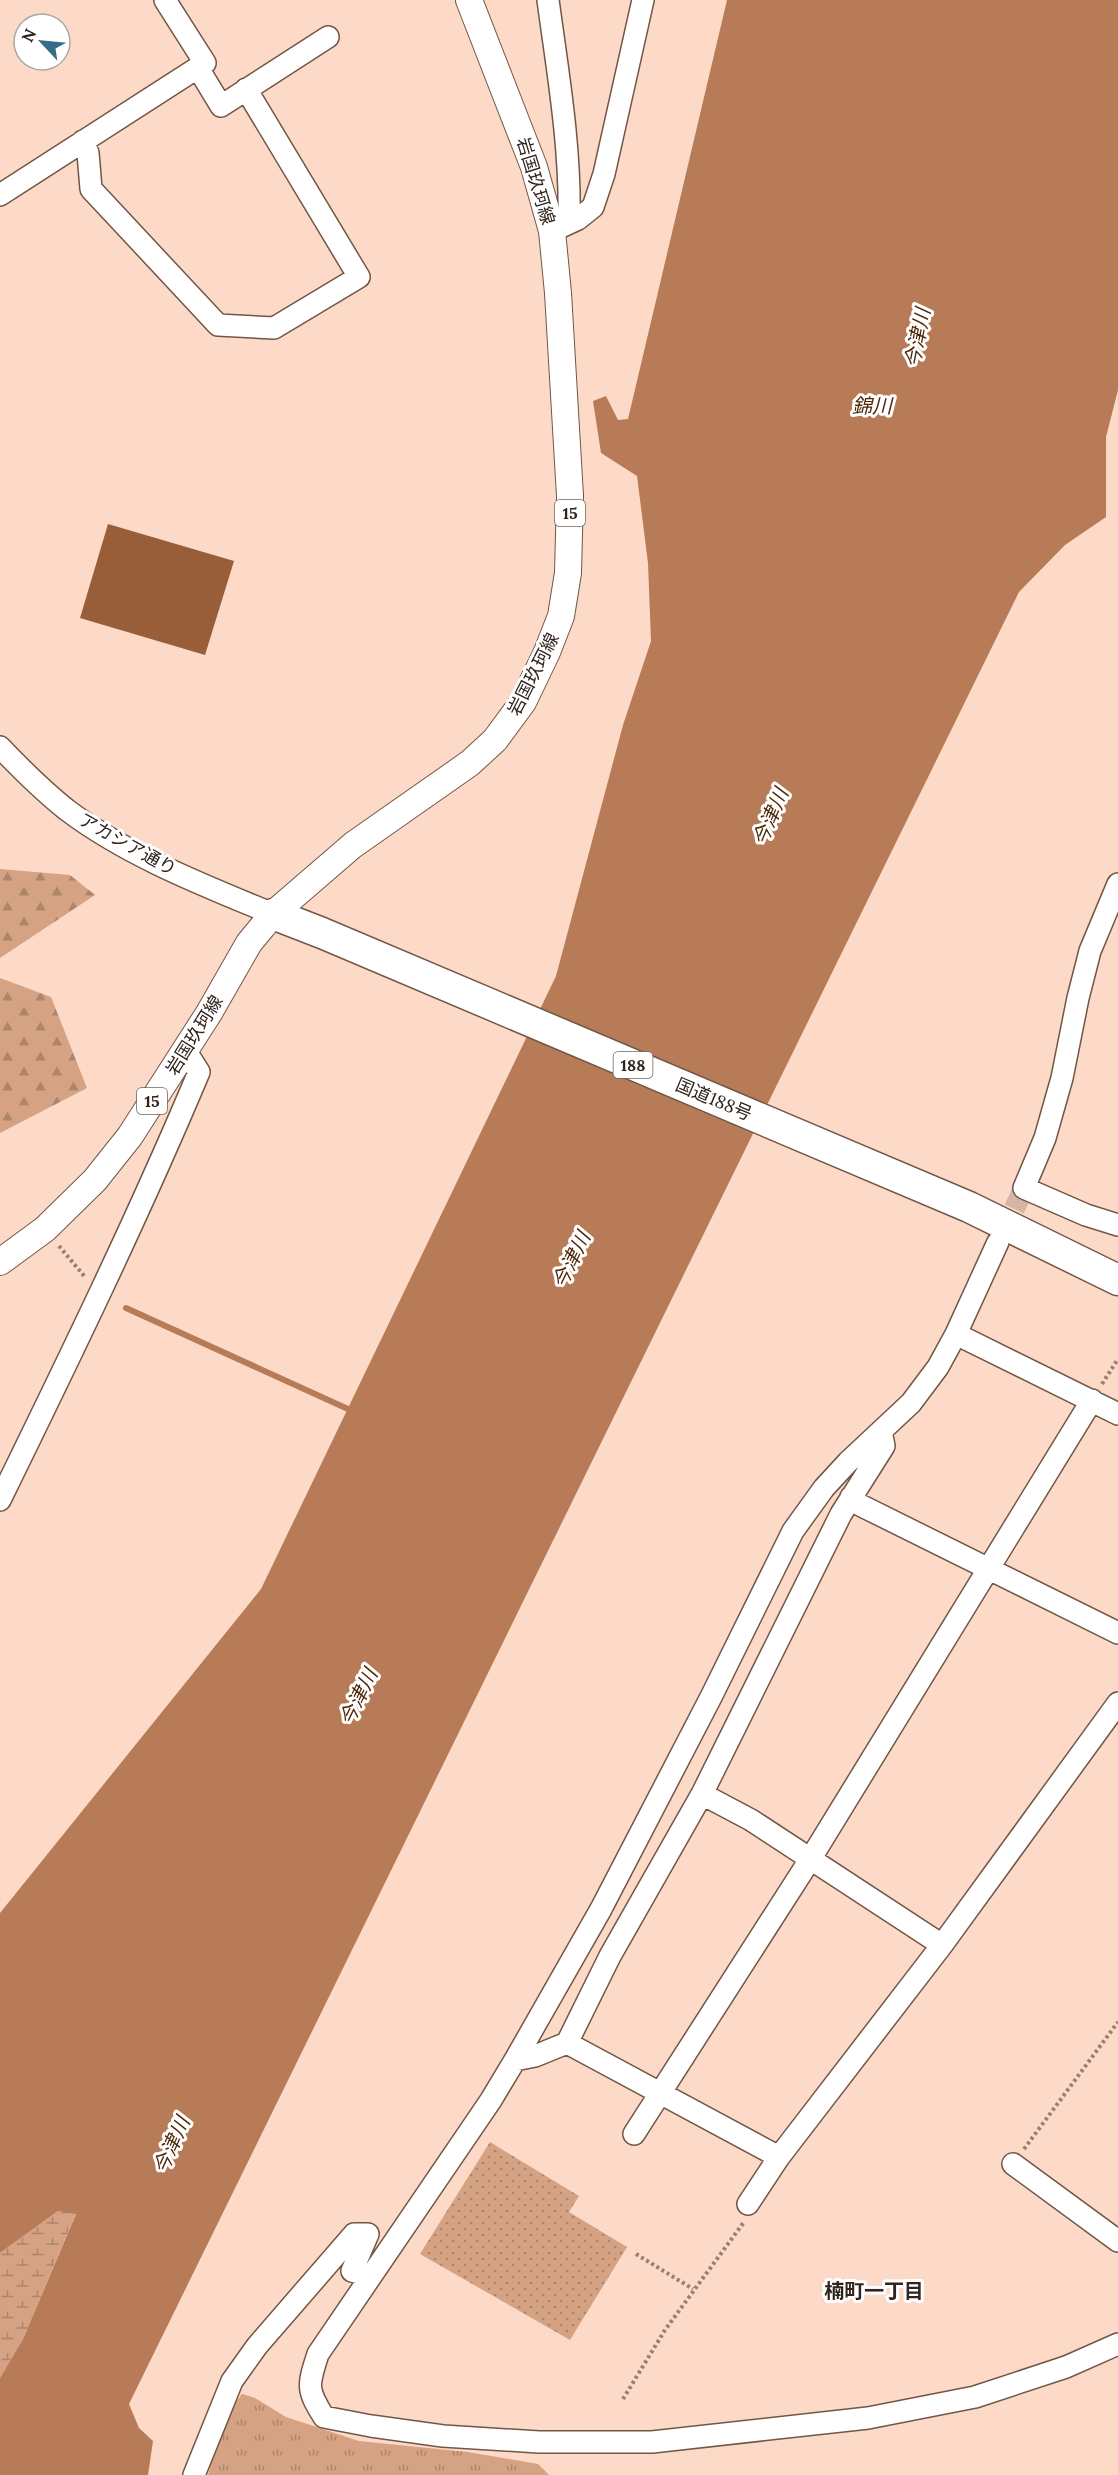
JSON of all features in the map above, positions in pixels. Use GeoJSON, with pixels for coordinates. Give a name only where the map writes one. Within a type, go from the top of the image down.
{"type":"FeatureCollection","features":[{"type":"Feature","properties":{"kind":"highway","name":"国道188号"},"geometry":{"type":"LineString","coordinates":[[273,914],[945,1197],[1118,1280]]}},
{"type":"Feature","properties":{"kind":"main road","name":"岩国玖珂線"},"geometry":{"type":"LineString","coordinates":[[0,1262],[45,1229],[95,1180],[130,1136],[249,943],[273,914],[353,844],[470,763],[495,740],[523,702],[561,616],[568,573],[570,496],[558,293],[560,227],[534,167],[469,0]]}},
{"type":"Feature","properties":{"kind":"street"},"geometry":{"type":"LineString","coordinates":[[0,195],[205,63],[165,0]]}},
{"type":"Feature","properties":{"kind":"street"},"geometry":{"type":"LineString","coordinates":[[549,0],[569,184],[560,227]]}},
{"type":"Feature","properties":{"kind":"street"},"geometry":{"type":"LineString","coordinates":[[560,227],[592,207],[604,174],[643,0]]}},
{"type":"Feature","properties":{"kind":"street"},"geometry":{"type":"LineString","coordinates":[[198,68],[221,106],[328,37]]}},
{"type":"Feature","properties":{"kind":"street"},"geometry":{"type":"LineString","coordinates":[[83,141],[88,153],[91,189],[218,325],[274,328],[359,277],[246,89]]}},
{"type":"Feature","properties":{"kind":"street","name":"アカシア通り"},"geometry":{"type":"LineString","coordinates":[[0,747],[26,774],[68,810],[125,846],[213,889],[273,914]]}},
{"type":"Feature","properties":{"kind":"street"},"geometry":{"type":"LineString","coordinates":[[1118,884],[1090,951],[1062,1078],[1045,1138],[1024,1188],[1086,1215],[1118,1225]]}},
{"type":"Feature","properties":{"kind":"street"},"geometry":{"type":"LineString","coordinates":[[0,1500],[99,1294],[199,1072],[185,1050]]}},
{"type":"Feature","properties":{"kind":"street"},"geometry":{"type":"LineString","coordinates":[[998,1242],[956,1334],[938,1367],[911,1403],[848,1462],[824,1488],[794,1531],[601,1909],[515,2060],[491,2100],[318,2354],[309,2381],[311,2397],[324,2417],[371,2427],[443,2436],[540,2442],[652,2442],[868,2418],[975,2397],[1066,2367],[1118,2344]]}},
{"type":"Feature","properties":{"kind":"street"},"geometry":{"type":"LineString","coordinates":[[956,1334],[1118,1414]]}},
{"type":"Feature","properties":{"kind":"street"},"geometry":{"type":"LineString","coordinates":[[634,2134],[811,1858],[1092,1400]]}},
{"type":"Feature","properties":{"kind":"street"},"geometry":{"type":"LineString","coordinates":[[515,2060],[535,2056],[567,2043],[610,1956],[702,1794],[851,1497],[884,1446],[881,1431]]}},
{"type":"Feature","properties":{"kind":"street"},"geometry":{"type":"LineString","coordinates":[[851,1497],[860,1504],[1118,1633]]}},
{"type":"Feature","properties":{"kind":"street"},"geometry":{"type":"LineString","coordinates":[[748,2204],[778,2157],[942,1945],[1118,1703]]}},
{"type":"Feature","properties":{"kind":"street"},"geometry":{"type":"LineString","coordinates":[[702,1794],[751,1820],[942,1945]]}},
{"type":"Feature","properties":{"kind":"street"},"geometry":{"type":"LineString","coordinates":[[567,2043],[778,2157]]}},
{"type":"Feature","properties":{"kind":"street"},"geometry":{"type":"LineString","coordinates":[[1013,2164],[1118,2241]]}},
{"type":"Feature","properties":{"kind":"street"},"geometry":{"type":"LineString","coordinates":[[194,2475],[232,2381],[257,2346],[354,2235],[368,2234],[352,2271],[371,2276]]}},
{"type":"Feature","properties":{"kind":"path"},"geometry":{"type":"LineString","coordinates":[[45,1229],[99,1294]]}},
{"type":"Feature","properties":{"kind":"path"},"geometry":{"type":"LineString","coordinates":[[1092,1400],[1118,1359]]}},
{"type":"Feature","properties":{"kind":"path"},"geometry":{"type":"LineString","coordinates":[[1013,2164],[1118,2022]]}},
{"type":"Feature","properties":{"kind":"path"},"geometry":{"type":"LineString","coordinates":[[623,2399],[665,2330],[747,2217],[748,2204]]}},
{"type":"Feature","properties":{"kind":"path"},"geometry":{"type":"LineString","coordinates":[[636,2254],[693,2289]]}},
{"type":"Feature","properties":{"kind":"green space"},"geometry":{"type":"Polygon","coordinates":[[[0,869],[70,875],[95,895],[0,958],[0,869]]]}},
{"type":"Feature","properties":{"kind":"green space"},"geometry":{"type":"Polygon","coordinates":[[[0,978],[51,997],[87,1088],[0,1133],[0,978]]]}},
{"type":"Feature","properties":{"kind":"green space"},"geometry":{"type":"Polygon","coordinates":[[[490,2142],[579,2196],[569,2212],[627,2247],[570,2340],[420,2254],[490,2142]]]}},
{"type":"Feature","properties":{"kind":"green space"},"geometry":{"type":"Polygon","coordinates":[[[58,2211],[76,2213],[23,2339],[0,2378],[0,2253],[58,2211]]]}},
{"type":"Feature","properties":{"kind":"green space"},"geometry":{"type":"Polygon","coordinates":[[[242,2394],[255,2398],[286,2417],[359,2441],[468,2452],[538,2464],[549,2475],[208,2475],[222,2421],[242,2394]]]}},
{"type":"Feature","properties":{"kind":"water","name":"錦川"},"geometry":{"type":"Polygon","coordinates":[[[727,0],[1118,0],[1118,390],[1106,437],[1106,517],[1065,545],[1019,592],[129,2404],[139,2428],[153,2441],[148,2475],[0,2475],[0,2378],[23,2339],[76,2214],[58,2211],[0,2253],[0,1913],[261,1589],[556,976],[623,725],[651,641],[648,563],[637,476],[601,453],[593,401],[606,396],[618,420],[628,419],[727,0]]]}},
{"type":"Feature","properties":{"kind":"building"},"geometry":{"type":"Polygon","coordinates":[[[108,524],[234,561],[205,655],[80,618],[108,524]]]}},
{"type":"Feature","properties":{"kind":"waterway"},"geometry":{"type":"LineString","coordinates":[[126,1308],[348,1409]]}},
{"type":"Feature","properties":{"kind":"tunnel"},"geometry":{"type":"LineString","coordinates":[[1001,1237],[1024,1188]]}},
{"type":"Feature","properties":{"kind":"district","name":"楠町一丁目"},"geometry":{"type":"Point","coordinates":[874,2290]}},
{"type":"Feature","properties":{"kind":"water label","name":"今津川"},"geometry":{"type":"Point","coordinates":[917,338]}},
{"type":"Feature","properties":{"kind":"water label","name":"今津川"},"geometry":{"type":"Point","coordinates":[770,817]}},
{"type":"Feature","properties":{"kind":"water label","name":"今津川"},"geometry":{"type":"Point","coordinates":[571,1260]}},
{"type":"Feature","properties":{"kind":"water label","name":"今津川"},"geometry":{"type":"Point","coordinates":[358,1697]}},
{"type":"Feature","properties":{"kind":"water label","name":"今津川"},"geometry":{"type":"Point","coordinates":[171,2145]}}]}
